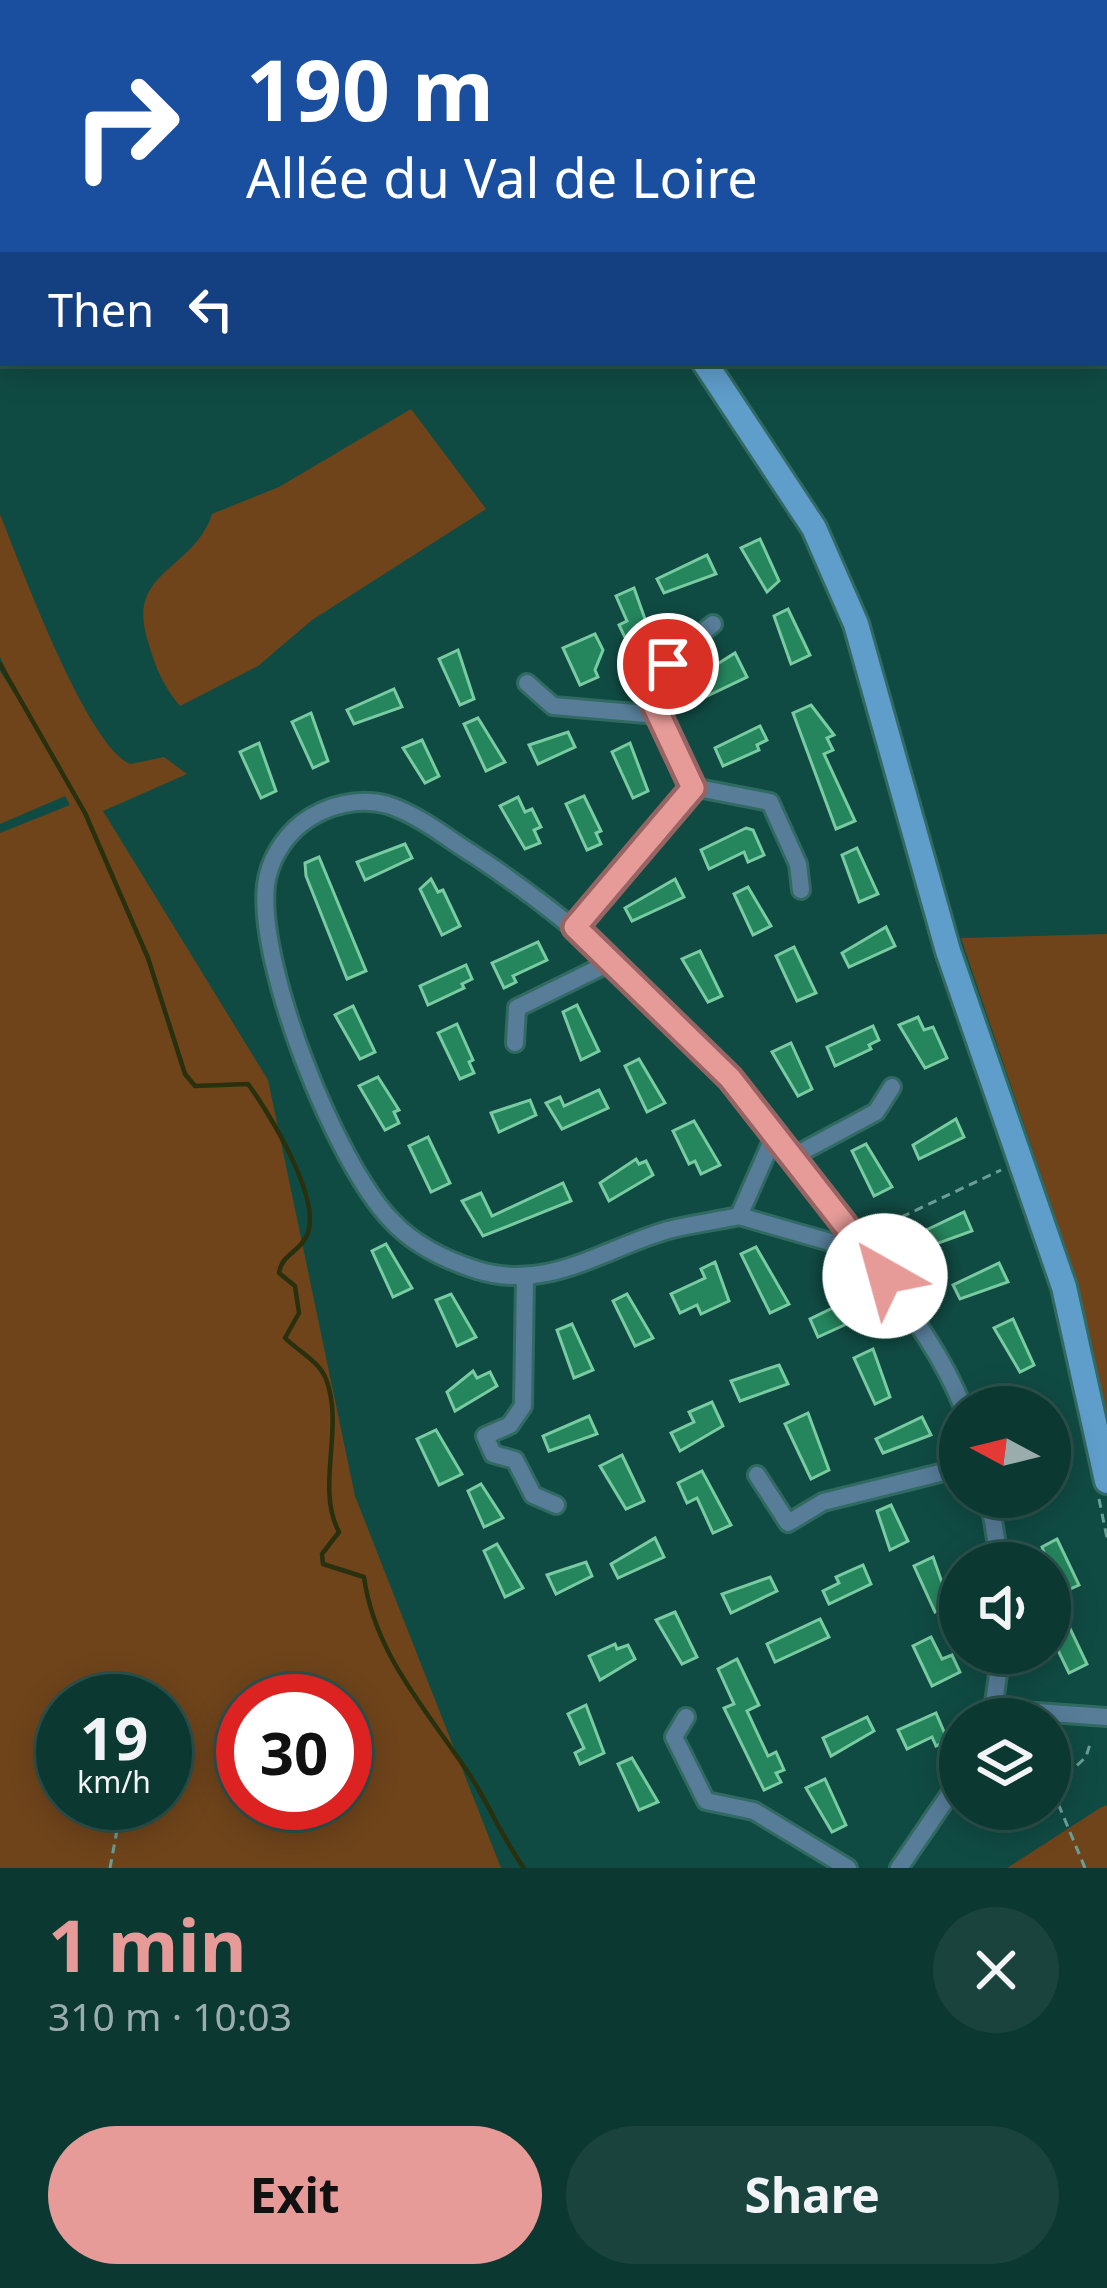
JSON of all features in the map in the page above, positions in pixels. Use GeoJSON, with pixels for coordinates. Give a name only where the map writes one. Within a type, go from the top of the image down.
{"type":"FeatureCollection","features":[{"type":"Feature","properties":{"kind":"street"},"geometry":{"type":"LineString","coordinates":[[707,366],[814,529],[856,624],[959,986],[1064,1287],[1107,1481]]}},
{"type":"Feature","properties":{"kind":"street"},"geometry":{"type":"LineString","coordinates":[[693,788],[658,715],[655,698],[668,664],[713,624]]}},
{"type":"Feature","properties":{"kind":"street"},"geometry":{"type":"LineString","coordinates":[[527,683],[553,706],[658,715]]}},
{"type":"Feature","properties":{"kind":"street"},"geometry":{"type":"LineString","coordinates":[[693,788],[770,802],[798,864],[801,890]]}},
{"type":"Feature","properties":{"kind":"street"},"geometry":{"type":"LineString","coordinates":[[575,927],[693,788]]}},
{"type":"Feature","properties":{"kind":"street"},"geometry":{"type":"LineString","coordinates":[[861,1245],[739,1216],[668,1230],[552,1274],[525,1278],[441,1257],[409,1236],[390,1219],[355,1168],[289,1014],[266,920],[267,878],[282,844],[302,823],[343,804],[371,802],[419,819],[575,927],[694,1040],[794,1156],[925,1330],[953,1386]]}},
{"type":"Feature","properties":{"kind":"street"},"geometry":{"type":"LineString","coordinates":[[515,1043],[518,1008],[611,962]]}},
{"type":"Feature","properties":{"kind":"street"},"geometry":{"type":"LineString","coordinates":[[794,1156],[876,1112],[892,1087]]}},
{"type":"Feature","properties":{"kind":"street"},"geometry":{"type":"LineString","coordinates":[[739,1216],[775,1134]]}},
{"type":"Feature","properties":{"kind":"street"},"geometry":{"type":"LineString","coordinates":[[525,1278],[524,1406],[510,1425],[485,1436],[493,1454],[515,1460],[532,1495],[556,1504]]}},
{"type":"Feature","properties":{"kind":"street"},"geometry":{"type":"LineString","coordinates":[[757,1474],[788,1523],[823,1502],[939,1473]]}},
{"type":"Feature","properties":{"kind":"street"},"geometry":{"type":"LineString","coordinates":[[1071,1716],[1107,1717]]}},
{"type":"Feature","properties":{"kind":"street"},"geometry":{"type":"LineString","coordinates":[[686,1717],[674,1737],[706,1801],[754,1811],[848,1868]]}},
{"type":"Feature","properties":{"kind":"street"},"geometry":{"type":"LineString","coordinates":[[899,1868],[939,1810]]}},
{"type":"Feature","properties":{"kind":"path"},"geometry":{"type":"LineString","coordinates":[[861,1245],[1011,1165]]}},
{"type":"Feature","properties":{"kind":"path"},"geometry":{"type":"LineString","coordinates":[[1071,1771],[1086,1757],[1090,1744]]}},
{"type":"Feature","properties":{"kind":"path"},"geometry":{"type":"LineString","coordinates":[[110,1868],[117,1830]]}},
{"type":"Feature","properties":{"kind":"path"},"geometry":{"type":"LineString","coordinates":[[1069,1830],[1085,1868]]}},
{"type":"Feature","properties":{"kind":"shaded area"},"geometry":{"type":"Polygon","coordinates":[[[411,409],[486,509],[312,620],[258,666],[180,706],[160,674],[147,638],[143,616],[154,584],[191,548],[212,514],[279,487],[411,409]]]}},
{"type":"Feature","properties":{"kind":"shaded area"},"geometry":{"type":"Polygon","coordinates":[[[0,514],[56,652],[95,726],[131,764],[164,757],[187,774],[103,811],[268,1080],[355,1496],[501,1868],[0,1868],[0,833],[70,805],[65,796],[0,824],[0,671],[24,709],[0,657],[0,514]]]}},
{"type":"Feature","properties":{"kind":"shaded area"},"geometry":{"type":"Polygon","coordinates":[[[1107,934],[1107,1450],[1056,1219],[961,938],[1107,934]]]}},
{"type":"Feature","properties":{"kind":"shaded area"},"geometry":{"type":"Polygon","coordinates":[[[1107,1805],[1107,1868],[1007,1868],[1071,1830],[1107,1805]]]}},
{"type":"Feature","properties":{"kind":"building"},"geometry":{"type":"Polygon","coordinates":[[[760,539],[779,581],[767,592],[741,548],[760,539]]]}},
{"type":"Feature","properties":{"kind":"building"},"geometry":{"type":"Polygon","coordinates":[[[707,555],[716,574],[664,593],[657,579],[707,555]]]}},
{"type":"Feature","properties":{"kind":"building"},"geometry":{"type":"Polygon","coordinates":[[[634,588],[651,636],[629,646],[619,625],[627,621],[616,596],[634,588]]]}},
{"type":"Feature","properties":{"kind":"building"},"geometry":{"type":"Polygon","coordinates":[[[788,609],[810,655],[791,664],[774,616],[788,609]]]}},
{"type":"Feature","properties":{"kind":"building"},"geometry":{"type":"Polygon","coordinates":[[[595,634],[603,650],[595,670],[598,677],[580,685],[563,648],[595,634]]]}},
{"type":"Feature","properties":{"kind":"building"},"geometry":{"type":"Polygon","coordinates":[[[458,650],[474,699],[460,705],[439,659],[458,650]]]}},
{"type":"Feature","properties":{"kind":"building"},"geometry":{"type":"Polygon","coordinates":[[[735,653],[747,677],[701,699],[692,680],[735,653]]]}},
{"type":"Feature","properties":{"kind":"building"},"geometry":{"type":"Polygon","coordinates":[[[394,689],[402,707],[354,724],[347,710],[394,689]]]}},
{"type":"Feature","properties":{"kind":"building"},"geometry":{"type":"Polygon","coordinates":[[[811,705],[834,735],[827,738],[833,750],[824,754],[855,821],[836,829],[793,713],[811,705]]]}},
{"type":"Feature","properties":{"kind":"building"},"geometry":{"type":"Polygon","coordinates":[[[311,713],[328,761],[313,768],[292,722],[311,713]]]}},
{"type":"Feature","properties":{"kind":"building"},"geometry":{"type":"Polygon","coordinates":[[[478,718],[505,762],[486,771],[464,724],[478,718]]]}},
{"type":"Feature","properties":{"kind":"building"},"geometry":{"type":"Polygon","coordinates":[[[760,726],[767,740],[757,745],[759,750],[723,766],[715,748],[760,726]]]}},
{"type":"Feature","properties":{"kind":"building"},"geometry":{"type":"Polygon","coordinates":[[[568,732],[575,747],[538,764],[529,745],[568,732]]]}},
{"type":"Feature","properties":{"kind":"building"},"geometry":{"type":"Polygon","coordinates":[[[422,740],[439,776],[425,783],[403,748],[422,740]]]}},
{"type":"Feature","properties":{"kind":"building"},"geometry":{"type":"Polygon","coordinates":[[[259,743],[276,791],[261,798],[240,752],[259,743]]]}},
{"type":"Feature","properties":{"kind":"building"},"geometry":{"type":"Polygon","coordinates":[[[630,743],[648,791],[633,798],[612,752],[630,743]]]}},
{"type":"Feature","properties":{"kind":"building"},"geometry":{"type":"Polygon","coordinates":[[[584,796],[601,831],[596,833],[601,844],[587,850],[566,804],[584,796]]]}},
{"type":"Feature","properties":{"kind":"building"},"geometry":{"type":"Polygon","coordinates":[[[518,797],[525,812],[532,809],[541,827],[534,830],[540,843],[525,849],[500,806],[518,797]]]}},
{"type":"Feature","properties":{"kind":"building"},"geometry":{"type":"Polygon","coordinates":[[[746,828],[753,830],[764,855],[748,862],[744,852],[709,869],[701,850],[746,828]]]}},
{"type":"Feature","properties":{"kind":"building"},"geometry":{"type":"Polygon","coordinates":[[[405,844],[412,858],[365,880],[357,862],[405,844]]]}},
{"type":"Feature","properties":{"kind":"building"},"geometry":{"type":"Polygon","coordinates":[[[857,848],[878,894],[859,902],[842,855],[857,848]]]}},
{"type":"Feature","properties":{"kind":"building"},"geometry":{"type":"Polygon","coordinates":[[[319,857],[366,971],[347,979],[306,876],[305,863],[319,857]]]}},
{"type":"Feature","properties":{"kind":"building"},"geometry":{"type":"Polygon","coordinates":[[[431,879],[438,892],[443,890],[460,926],[442,935],[420,889],[431,879]]]}},
{"type":"Feature","properties":{"kind":"building"},"geometry":{"type":"Polygon","coordinates":[[[675,879],[684,897],[632,921],[625,908],[675,879]]]}},
{"type":"Feature","properties":{"kind":"building"},"geometry":{"type":"Polygon","coordinates":[[[748,887],[771,926],[753,935],[734,894],[748,887]]]}},
{"type":"Feature","properties":{"kind":"building"},"geometry":{"type":"Polygon","coordinates":[[[886,927],[895,946],[849,967],[842,953],[886,927]]]}},
{"type":"Feature","properties":{"kind":"building"},"geometry":{"type":"Polygon","coordinates":[[[538,942],[547,960],[513,976],[516,982],[504,988],[492,963],[538,942]]]}},
{"type":"Feature","properties":{"kind":"building"},"geometry":{"type":"Polygon","coordinates":[[[794,947],[816,993],[797,1001],[776,956],[794,947]]]}},
{"type":"Feature","properties":{"kind":"building"},"geometry":{"type":"Polygon","coordinates":[[[700,951],[722,996],[708,1002],[682,959],[700,951]]]}},
{"type":"Feature","properties":{"kind":"building"},"geometry":{"type":"Polygon","coordinates":[[[466,965],[472,979],[462,984],[464,988],[428,1005],[420,986],[466,965]]]}},
{"type":"Feature","properties":{"kind":"building"},"geometry":{"type":"Polygon","coordinates":[[[577,1005],[599,1051],[581,1060],[563,1012],[577,1005]]]}},
{"type":"Feature","properties":{"kind":"building"},"geometry":{"type":"Polygon","coordinates":[[[353,1006],[375,1052],[360,1059],[335,1015],[353,1006]]]}},
{"type":"Feature","properties":{"kind":"building"},"geometry":{"type":"Polygon","coordinates":[[[918,1017],[924,1030],[933,1027],[947,1058],[925,1068],[899,1025],[918,1017]]]}},
{"type":"Feature","properties":{"kind":"building"},"geometry":{"type":"Polygon","coordinates":[[[457,1024],[474,1073],[460,1079],[438,1033],[457,1024]]]}},
{"type":"Feature","properties":{"kind":"building"},"geometry":{"type":"Polygon","coordinates":[[[873,1026],[879,1040],[869,1045],[871,1049],[835,1066],[827,1047],[873,1026]]]}},
{"type":"Feature","properties":{"kind":"building"},"geometry":{"type":"Polygon","coordinates":[[[791,1043],[812,1089],[798,1096],[772,1052],[791,1043]]]}},
{"type":"Feature","properties":{"kind":"building"},"geometry":{"type":"Polygon","coordinates":[[[639,1059],[665,1103],[647,1112],[625,1066],[639,1059]]]}},
{"type":"Feature","properties":{"kind":"building"},"geometry":{"type":"Polygon","coordinates":[[[378,1077],[399,1110],[394,1112],[399,1123],[385,1130],[359,1086],[378,1077]]]}},
{"type":"Feature","properties":{"kind":"building"},"geometry":{"type":"Polygon","coordinates":[[[599,1090],[608,1108],[562,1129],[546,1103],[560,1097],[564,1106],[599,1090]]]}},
{"type":"Feature","properties":{"kind":"building"},"geometry":{"type":"Polygon","coordinates":[[[530,1100],[536,1115],[499,1132],[491,1113],[530,1100]]]}},
{"type":"Feature","properties":{"kind":"building"},"geometry":{"type":"Polygon","coordinates":[[[956,1119],[964,1137],[919,1159],[913,1145],[956,1119]]]}},
{"type":"Feature","properties":{"kind":"building"},"geometry":{"type":"Polygon","coordinates":[[[694,1121],[720,1165],[701,1174],[695,1161],[689,1164],[673,1131],[694,1121]]]}},
{"type":"Feature","properties":{"kind":"building"},"geometry":{"type":"Polygon","coordinates":[[[428,1137],[450,1183],[431,1192],[409,1146],[428,1137]]]}},
{"type":"Feature","properties":{"kind":"building"},"geometry":{"type":"Polygon","coordinates":[[[866,1144],[892,1187],[874,1196],[852,1151],[866,1144]]]}},
{"type":"Feature","properties":{"kind":"building"},"geometry":{"type":"Polygon","coordinates":[[[636,1159],[639,1164],[646,1161],[653,1175],[609,1201],[600,1183],[636,1159]]]}},
{"type":"Feature","properties":{"kind":"building"},"geometry":{"type":"Polygon","coordinates":[[[563,1183],[571,1201],[483,1236],[462,1201],[481,1193],[492,1216],[563,1183]]]}},
{"type":"Feature","properties":{"kind":"building"},"geometry":{"type":"Polygon","coordinates":[[[964,1212],[972,1231],[925,1248],[918,1234],[964,1212]]]}},
{"type":"Feature","properties":{"kind":"building"},"geometry":{"type":"Polygon","coordinates":[[[386,1244],[412,1288],[393,1297],[372,1251],[386,1244]]]}},
{"type":"Feature","properties":{"kind":"building"},"geometry":{"type":"Polygon","coordinates":[[[756,1247],[789,1304],[770,1313],[741,1254],[756,1247]]]}},
{"type":"Feature","properties":{"kind":"building"},"geometry":{"type":"Polygon","coordinates":[[[715,1262],[729,1301],[701,1314],[697,1305],[680,1313],[671,1294],[705,1278],[701,1269],[715,1262]]]}},
{"type":"Feature","properties":{"kind":"building"},"geometry":{"type":"Polygon","coordinates":[[[999,1263],[1008,1282],[960,1299],[953,1285],[999,1263]]]}},
{"type":"Feature","properties":{"kind":"building"},"geometry":{"type":"Polygon","coordinates":[[[451,1294],[476,1337],[457,1346],[436,1300],[451,1294]]]}},
{"type":"Feature","properties":{"kind":"building"},"geometry":{"type":"Polygon","coordinates":[[[627,1294],[653,1338],[635,1346],[613,1301],[627,1294]]]}},
{"type":"Feature","properties":{"kind":"building"},"geometry":{"type":"Polygon","coordinates":[[[845,1302],[847,1306],[858,1302],[864,1316],[818,1337],[810,1319],[845,1302]]]}},
{"type":"Feature","properties":{"kind":"building"},"geometry":{"type":"Polygon","coordinates":[[[1013,1319],[1034,1365],[1020,1372],[994,1328],[1013,1319]]]}},
{"type":"Feature","properties":{"kind":"building"},"geometry":{"type":"Polygon","coordinates":[[[572,1324],[593,1370],[574,1378],[557,1330],[572,1324]]]}},
{"type":"Feature","properties":{"kind":"building"},"geometry":{"type":"Polygon","coordinates":[[[873,1349],[890,1397],[875,1404],[854,1358],[873,1349]]]}},
{"type":"Feature","properties":{"kind":"building"},"geometry":{"type":"Polygon","coordinates":[[[779,1365],[788,1384],[740,1401],[731,1381],[779,1365]]]}},
{"type":"Feature","properties":{"kind":"building"},"geometry":{"type":"Polygon","coordinates":[[[473,1371],[477,1378],[490,1372],[497,1386],[455,1411],[447,1392],[473,1371]]]}},
{"type":"Feature","properties":{"kind":"building"},"geometry":{"type":"Polygon","coordinates":[[[712,1402],[723,1426],[680,1451],[671,1433],[694,1422],[689,1412],[712,1402]]]}},
{"type":"Feature","properties":{"kind":"building"},"geometry":{"type":"Polygon","coordinates":[[[808,1413],[829,1470],[811,1479],[785,1424],[808,1413]]]}},
{"type":"Feature","properties":{"kind":"building"},"geometry":{"type":"Polygon","coordinates":[[[589,1416],[597,1434],[549,1451],[543,1436],[589,1416]]]}},
{"type":"Feature","properties":{"kind":"building"},"geometry":{"type":"Polygon","coordinates":[[[922,1417],[931,1435],[883,1453],[876,1439],[922,1417]]]}},
{"type":"Feature","properties":{"kind":"building"},"geometry":{"type":"Polygon","coordinates":[[[436,1430],[462,1474],[439,1485],[417,1439],[436,1430]]]}},
{"type":"Feature","properties":{"kind":"building"},"geometry":{"type":"Polygon","coordinates":[[[622,1455],[644,1501],[626,1509],[600,1466],[622,1455]]]}},
{"type":"Feature","properties":{"kind":"building"},"geometry":{"type":"Polygon","coordinates":[[[702,1471],[731,1525],[713,1533],[697,1498],[687,1503],[678,1483],[702,1471]]]}},
{"type":"Feature","properties":{"kind":"building"},"geometry":{"type":"Polygon","coordinates":[[[481,1484],[503,1518],[484,1527],[468,1491],[481,1484]]]}},
{"type":"Feature","properties":{"kind":"building"},"geometry":{"type":"Polygon","coordinates":[[[891,1505],[908,1541],[890,1550],[877,1511],[891,1505]]]}},
{"type":"Feature","properties":{"kind":"building"},"geometry":{"type":"Polygon","coordinates":[[[655,1538],[664,1557],[618,1578],[611,1564],[655,1538]]]}},
{"type":"Feature","properties":{"kind":"building"},"geometry":{"type":"Polygon","coordinates":[[[497,1544],[523,1588],[505,1597],[484,1551],[497,1544]]]}},
{"type":"Feature","properties":{"kind":"building"},"geometry":{"type":"Polygon","coordinates":[[[933,1557],[939,1574],[939,1610],[935,1612],[914,1566],[933,1557]]]}},
{"type":"Feature","properties":{"kind":"building"},"geometry":{"type":"Polygon","coordinates":[[[586,1562],[592,1576],[556,1594],[547,1575],[586,1562]]]}},
{"type":"Feature","properties":{"kind":"building"},"geometry":{"type":"Polygon","coordinates":[[[863,1565],[871,1584],[829,1604],[823,1591],[839,1583],[836,1577],[863,1565]]]}},
{"type":"Feature","properties":{"kind":"building"},"geometry":{"type":"Polygon","coordinates":[[[770,1577],[777,1591],[731,1613],[722,1594],[770,1577]]]}},
{"type":"Feature","properties":{"kind":"building"},"geometry":{"type":"Polygon","coordinates":[[[675,1612],[697,1657],[682,1664],[656,1620],[675,1612]]]}},
{"type":"Feature","properties":{"kind":"building"},"geometry":{"type":"Polygon","coordinates":[[[820,1619],[829,1637],[775,1662],[767,1644],[820,1619]]]}},
{"type":"Feature","properties":{"kind":"building"},"geometry":{"type":"Polygon","coordinates":[[[1071,1631],[1087,1664],[1071,1672],[1071,1631]]]}},
{"type":"Feature","properties":{"kind":"building"},"geometry":{"type":"Polygon","coordinates":[[[931,1637],[939,1653],[939,1674],[956,1674],[932,1686],[913,1646],[931,1637]]]}},
{"type":"Feature","properties":{"kind":"building"},"geometry":{"type":"Polygon","coordinates":[[[615,1644],[617,1649],[628,1645],[635,1659],[600,1680],[589,1656],[615,1644]]]}},
{"type":"Feature","properties":{"kind":"building"},"geometry":{"type":"Polygon","coordinates":[[[737,1659],[759,1705],[747,1711],[768,1756],[776,1752],[784,1770],[776,1773],[781,1782],[764,1790],[724,1708],[734,1704],[718,1669],[737,1659]]]}},
{"type":"Feature","properties":{"kind":"building"},"geometry":{"type":"Polygon","coordinates":[[[586,1705],[604,1753],[580,1764],[575,1753],[584,1748],[568,1714],[586,1705]]]}},
{"type":"Feature","properties":{"kind":"building"},"geometry":{"type":"Polygon","coordinates":[[[936,1713],[939,1745],[932,1737],[907,1749],[898,1730],[936,1713]]]}},
{"type":"Feature","properties":{"kind":"building"},"geometry":{"type":"Polygon","coordinates":[[[867,1717],[874,1731],[831,1756],[823,1738],[867,1717]]]}},
{"type":"Feature","properties":{"kind":"building"},"geometry":{"type":"Polygon","coordinates":[[[632,1758],[658,1802],[639,1810],[618,1764],[632,1758]]]}},
{"type":"Feature","properties":{"kind":"building"},"geometry":{"type":"Polygon","coordinates":[[[825,1779],[846,1825],[832,1832],[806,1788],[825,1779]]]}},
{"type":"Feature","properties":{"kind":"waterway"},"geometry":{"type":"LineString","coordinates":[[0,664],[85,813],[148,958],[185,1074],[195,1086],[248,1084],[292,1158],[310,1222],[306,1237],[279,1273],[295,1286],[299,1313],[285,1338],[318,1367],[331,1398],[330,1496],[339,1532],[322,1554],[323,1564],[364,1577],[370,1606],[392,1659],[473,1780],[524,1868]]}},
{"type":"Feature","properties":{"kind":"route"},"geometry":{"type":"LineString","coordinates":[[668,664],[654,705],[693,788],[575,927],[730,1078],[885,1276]]}}]}
